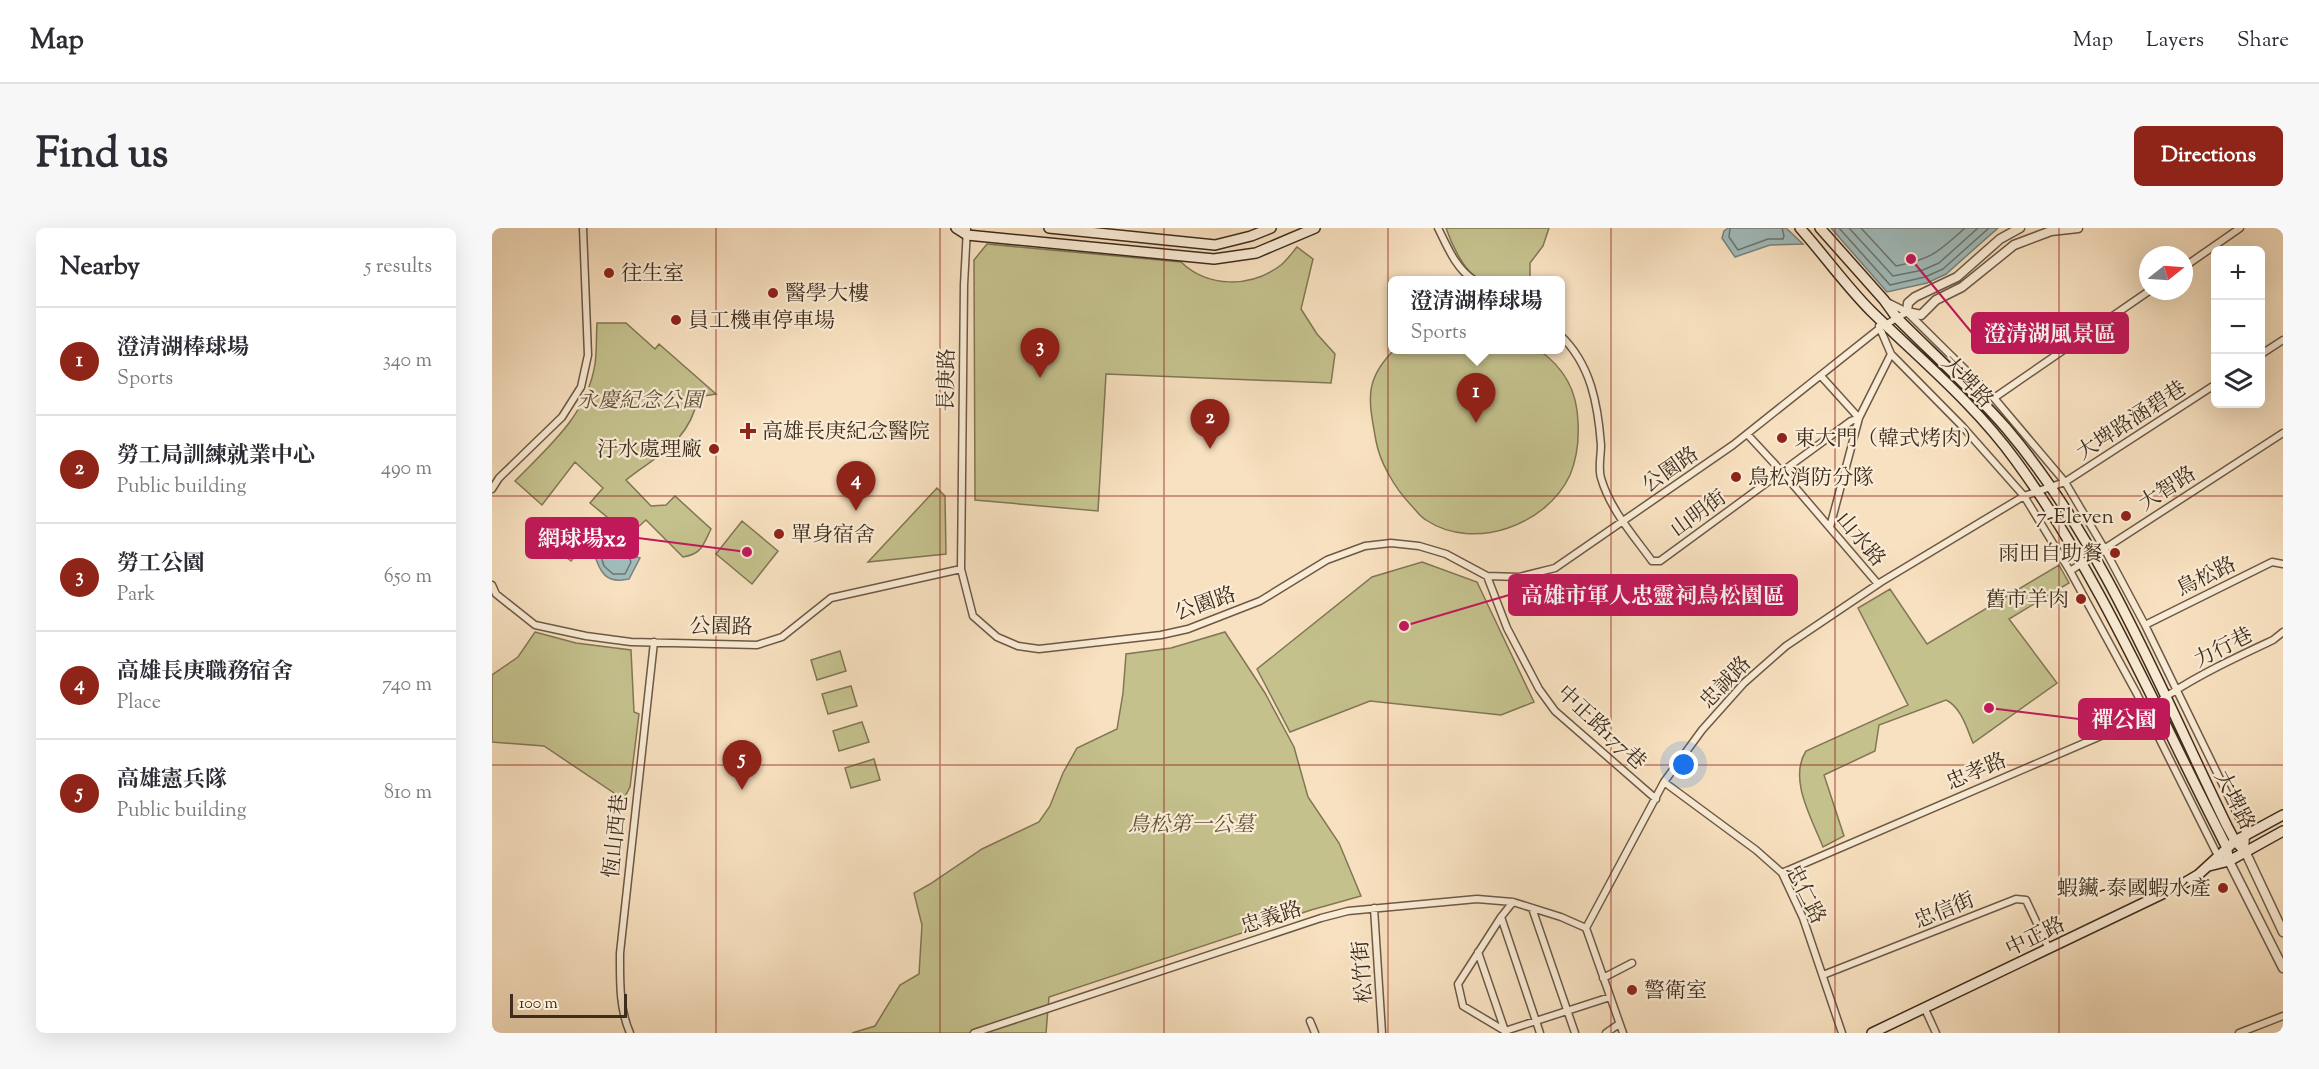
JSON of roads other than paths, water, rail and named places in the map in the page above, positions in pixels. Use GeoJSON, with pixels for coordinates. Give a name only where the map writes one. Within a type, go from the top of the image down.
{"type":"FeatureCollection","features":[{"type":"Feature","properties":{"kind":"main road"},"geometry":{"type":"LineString","coordinates":[[956,228],[967,232],[1214,259],[1256,253],[1315,228]]}},
{"type":"Feature","properties":{"kind":"main road"},"geometry":{"type":"LineString","coordinates":[[1048,228],[1215,245],[1251,236],[1271,228]]}},
{"type":"Feature","properties":{"kind":"main road","name":"大埤路"},"geometry":{"type":"LineString","coordinates":[[1800,228],[1884,326],[1960,396],[2014,458],[2038,491],[2081,563],[2230,844],[2245,851]]}},
{"type":"Feature","properties":{"kind":"main road","name":"大埤路"},"geometry":{"type":"LineString","coordinates":[[1820,228],[1884,300],[1897,318],[2006,428],[2051,488],[2121,603],[2230,844],[2229,861]]}},
{"type":"Feature","properties":{"kind":"main road","name":"中正路"},"geometry":{"type":"LineString","coordinates":[[1872,1033],[2181,885],[2209,866],[2230,844],[2283,815]]}},
{"type":"Feature","properties":{"kind":"main road","name":"中正路"},"geometry":{"type":"LineString","coordinates":[[2209,866],[2229,861],[2283,831]]}},
{"type":"Feature","properties":{"kind":"street"},"geometry":{"type":"LineString","coordinates":[[492,489],[499,478],[562,417],[581,387],[588,355],[583,228]]}},
{"type":"Feature","properties":{"kind":"street"},"geometry":{"type":"LineString","coordinates":[[1438,228],[1449,251],[1467,276]]}},
{"type":"Feature","properties":{"kind":"street"},"geometry":{"type":"LineString","coordinates":[[2020,228],[2000,239],[1957,277],[1915,297],[1908,303],[1907,312],[1921,315],[1936,300],[1962,287],[2014,244],[2051,231],[2078,228]]}},
{"type":"Feature","properties":{"kind":"street"},"geometry":{"type":"LineString","coordinates":[[2193,261],[2240,228]]}},
{"type":"Feature","properties":{"kind":"street","name":"長庚路"},"geometry":{"type":"LineString","coordinates":[[961,568],[964,285],[967,232]]}},
{"type":"Feature","properties":{"kind":"street"},"geometry":{"type":"LineString","coordinates":[[1994,398],[2139,298]]}},
{"type":"Feature","properties":{"kind":"street","name":"大埤路"},"geometry":{"type":"LineString","coordinates":[[1884,300],[1907,312],[1994,398],[2065,482],[2104,548],[2145,625],[2246,834],[2245,851]]}},
{"type":"Feature","properties":{"kind":"street","name":"公園路"},"geometry":{"type":"LineString","coordinates":[[492,585],[496,594],[535,625],[586,636],[631,642],[758,645],[782,637],[831,598],[961,568],[973,616],[997,637],[1018,646],[1039,649],[1161,635],[1188,629],[1260,601],[1327,560],[1365,546],[1391,543],[1419,546],[1446,554],[1487,576],[1519,577],[1556,568],[1747,434],[1884,326],[1907,312]]}},
{"type":"Feature","properties":{"kind":"street","name":"大埤路"},"geometry":{"type":"LineString","coordinates":[[1884,326],[1891,354],[1962,426],[2024,496],[2070,571],[2148,715],[2218,856],[2229,861]]}},
{"type":"Feature","properties":{"kind":"street"},"geometry":{"type":"LineString","coordinates":[[1565,340],[1589,377],[1598,407],[1601,448],[1600,476],[1623,522]]}},
{"type":"Feature","properties":{"kind":"street"},"geometry":{"type":"LineString","coordinates":[[2262,354],[2283,340]]}},
{"type":"Feature","properties":{"kind":"street"},"geometry":{"type":"LineString","coordinates":[[1830,527],[1859,418],[1891,354]]}},
{"type":"Feature","properties":{"kind":"street"},"geometry":{"type":"LineString","coordinates":[[1821,376],[1859,418]]}},
{"type":"Feature","properties":{"kind":"street","name":"大埤路涵碧巷"},"geometry":{"type":"LineString","coordinates":[[2065,482],[2211,387]]}},
{"type":"Feature","properties":{"kind":"street","name":"山明街"},"geometry":{"type":"LineString","coordinates":[[1623,522],[1652,561],[1660,561],[1851,421],[1859,418]]}},
{"type":"Feature","properties":{"kind":"street","name":"大智路"},"geometry":{"type":"LineString","coordinates":[[2070,571],[2283,433]]}},
{"type":"Feature","properties":{"kind":"street","name":"山水路"},"geometry":{"type":"LineString","coordinates":[[1747,434],[1783,472],[1878,584]]}},
{"type":"Feature","properties":{"kind":"street","name":"忠誠路"},"geometry":{"type":"LineString","coordinates":[[1586,928],[1664,782],[1702,730],[1744,683],[1786,646],[1878,584],[2024,496],[2065,482]]}},
{"type":"Feature","properties":{"kind":"street","name":"鳥松路"},"geometry":{"type":"LineString","coordinates":[[2145,625],[2272,562],[2283,564]]}},
{"type":"Feature","properties":{"kind":"street","name":"中正路177巷"},"geometry":{"type":"LineString","coordinates":[[1487,576],[1507,628],[1539,689],[1555,711],[1656,799]]}},
{"type":"Feature","properties":{"kind":"street","name":"力行巷"},"geometry":{"type":"LineString","coordinates":[[2176,690],[2273,640],[2283,632]]}},
{"type":"Feature","properties":{"kind":"street","name":"恆山西巷"},"geometry":{"type":"LineString","coordinates":[[630,1033],[623,1018],[620,953],[654,642]]}},
{"type":"Feature","properties":{"kind":"street"},"geometry":{"type":"LineString","coordinates":[[2148,715],[2165,696],[2176,690]]}},
{"type":"Feature","properties":{"kind":"street","name":"忠孝路"},"geometry":{"type":"LineString","coordinates":[[1782,873],[2148,715]]}},
{"type":"Feature","properties":{"kind":"street","name":"忠仁路"},"geometry":{"type":"LineString","coordinates":[[1664,782],[1756,850],[1782,873],[1803,918],[1842,1033]]}},
{"type":"Feature","properties":{"kind":"street"},"geometry":{"type":"LineString","coordinates":[[2245,851],[2283,932]]}},
{"type":"Feature","properties":{"kind":"street"},"geometry":{"type":"LineString","coordinates":[[2229,861],[2283,968]]}},
{"type":"Feature","properties":{"kind":"street","name":"忠義路"},"geometry":{"type":"LineString","coordinates":[[974,1033],[1348,911],[1477,898],[1513,902],[1586,928]]}},
{"type":"Feature","properties":{"kind":"street","name":"忠信街"},"geometry":{"type":"LineString","coordinates":[[1824,975],[2016,899],[2026,900],[2049,950]]}},
{"type":"Feature","properties":{"kind":"street"},"geometry":{"type":"LineString","coordinates":[[1513,902],[1458,984],[1463,1006],[1506,1032],[1610,997]]}},
{"type":"Feature","properties":{"kind":"street","name":"松竹街"},"geometry":{"type":"LineString","coordinates":[[1374,908],[1382,1033]]}},
{"type":"Feature","properties":{"kind":"street"},"geometry":{"type":"LineString","coordinates":[[1532,908],[1575,1033]]}},
{"type":"Feature","properties":{"kind":"street"},"geometry":{"type":"LineString","coordinates":[[1501,917],[1540,1033]]}},
{"type":"Feature","properties":{"kind":"street"},"geometry":{"type":"LineString","coordinates":[[1586,928],[1623,1033]]}},
{"type":"Feature","properties":{"kind":"street"},"geometry":{"type":"LineString","coordinates":[[1478,952],[1506,1032]]}},
{"type":"Feature","properties":{"kind":"street"},"geometry":{"type":"LineString","coordinates":[[1603,978],[1632,963]]}},
{"type":"Feature","properties":{"kind":"street"},"geometry":{"type":"LineString","coordinates":[[1925,1009],[1936,1033]]}},
{"type":"Feature","properties":{"kind":"street"},"geometry":{"type":"LineString","coordinates":[[2240,1033],[2283,1016]]}},
{"type":"Feature","properties":{"kind":"street"},"geometry":{"type":"LineString","coordinates":[[1310,1021],[1315,1033]]}},
{"type":"Feature","properties":{"kind":"street"},"geometry":{"type":"LineString","coordinates":[[1606,1033],[1619,1024]]}},
{"type":"Feature","properties":{"kind":"street"},"geometry":{"type":"LineString","coordinates":[[1382,1033],[1390,1033]]}},
{"type":"Feature","properties":{"kind":"water"},"geometry":{"type":"Polygon","coordinates":[[[1728,228],[1786,228],[1803,244],[1770,245],[1735,257],[1722,238],[1724,231],[1728,228]]]}},
{"type":"Feature","properties":{"kind":"water"},"geometry":{"type":"Polygon","coordinates":[[[1831,228],[1998,228],[1946,274],[1927,283],[1887,292],[1831,228]]]}},
{"type":"Feature","properties":{"kind":"water"},"geometry":{"type":"Polygon","coordinates":[[[561,529],[583,547],[571,561],[549,544],[561,529]]]}},
{"type":"Feature","properties":{"kind":"water"},"geometry":{"type":"Polygon","coordinates":[[[607,534],[632,544],[634,556],[640,558],[629,579],[609,578],[599,566],[594,553],[601,539],[607,534]]]}},
{"type":"Feature","properties":{"kind":"place","name":"澄清湖風景區"},"geometry":{"type":"Point","coordinates":[1911,259]}},
{"type":"Feature","properties":{"kind":"place","name":"往生室"},"geometry":{"type":"Point","coordinates":[609,273]}},
{"type":"Feature","properties":{"kind":"place","name":"醫學大樓"},"geometry":{"type":"Point","coordinates":[773,293]}},
{"type":"Feature","properties":{"kind":"place","name":"員工機車停車場"},"geometry":{"type":"Point","coordinates":[676,320]}},
{"type":"Feature","properties":{"kind":"place","name":"勞工公園"},"geometry":{"type":"Point","coordinates":[1040,378]}},
{"type":"Feature","properties":{"kind":"place","name":"澄清湖棒球場"},"geometry":{"type":"Point","coordinates":[1476,423]}},
{"type":"Feature","properties":{"kind":"place","name":"高雄長庚紀念醫院"},"geometry":{"type":"Point","coordinates":[748,431]}},
{"type":"Feature","properties":{"kind":"place","name":"東大門（韓式烤肉）"},"geometry":{"type":"Point","coordinates":[1782,438]}},
{"type":"Feature","properties":{"kind":"place","name":"汙水處理廠"},"geometry":{"type":"Point","coordinates":[714,449]}},
{"type":"Feature","properties":{"kind":"place","name":"勞工局訓練就業中心"},"geometry":{"type":"Point","coordinates":[1210,449]}},
{"type":"Feature","properties":{"kind":"place","name":"鳥松消防分隊"},"geometry":{"type":"Point","coordinates":[1736,477]}},
{"type":"Feature","properties":{"kind":"place","name":"高雄長庚職務宿舍"},"geometry":{"type":"Point","coordinates":[856,511]}},
{"type":"Feature","properties":{"kind":"place","name":"7-Eleven"},"geometry":{"type":"Point","coordinates":[2126,516]}},
{"type":"Feature","properties":{"kind":"place","name":"單身宿舍"},"geometry":{"type":"Point","coordinates":[779,534]}},
{"type":"Feature","properties":{"kind":"place","name":"網球場x2"},"geometry":{"type":"Point","coordinates":[747,552]}},
{"type":"Feature","properties":{"kind":"place","name":"雨田自助餐"},"geometry":{"type":"Point","coordinates":[2115,553]}},
{"type":"Feature","properties":{"kind":"place","name":"舊市羊肉"},"geometry":{"type":"Point","coordinates":[2081,599]}},
{"type":"Feature","properties":{"kind":"place","name":"高雄市軍人忠靈祠鳥松園區"},"geometry":{"type":"Point","coordinates":[1404,626]}},
{"type":"Feature","properties":{"kind":"place","name":"禪公園"},"geometry":{"type":"Point","coordinates":[1989,708]}},
{"type":"Feature","properties":{"kind":"place","name":"高雄憲兵隊"},"geometry":{"type":"Point","coordinates":[742,790]}},
{"type":"Feature","properties":{"kind":"place","name":"蝦鑶-泰國蝦水產"},"geometry":{"type":"Point","coordinates":[2223,888]}},
{"type":"Feature","properties":{"kind":"place","name":"警衛室"},"geometry":{"type":"Point","coordinates":[1632,990]}},
{"type":"Feature","properties":{"kind":"park label","name":"永慶紀念公園"},"geometry":{"type":"Point","coordinates":[640,400]}},
{"type":"Feature","properties":{"kind":"park label","name":"鳥松第一公墓"},"geometry":{"type":"Point","coordinates":[1191,824]}}]}
